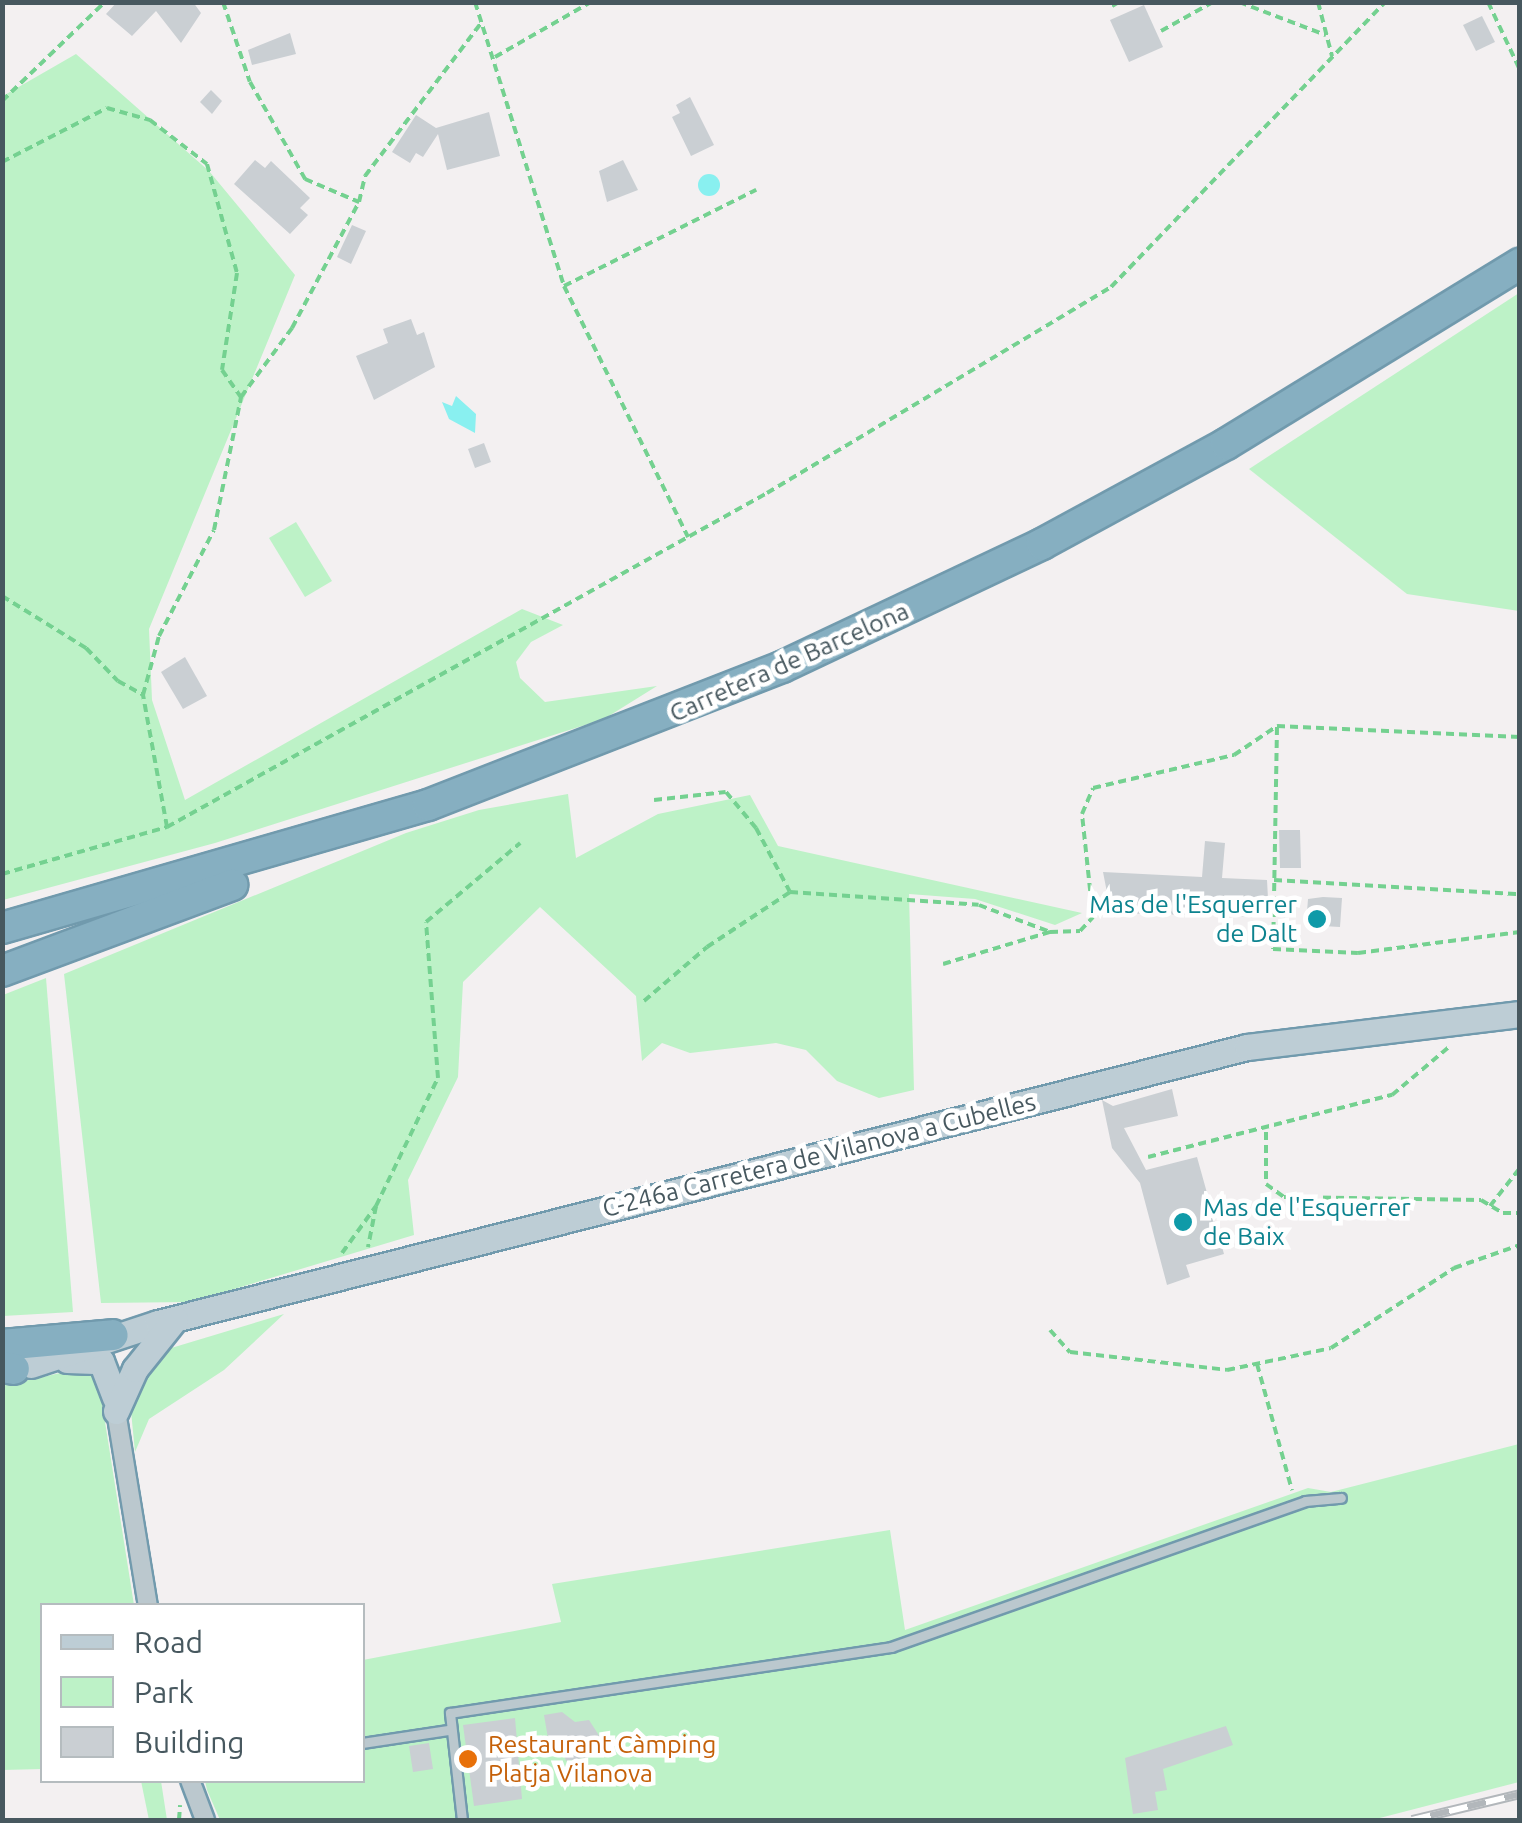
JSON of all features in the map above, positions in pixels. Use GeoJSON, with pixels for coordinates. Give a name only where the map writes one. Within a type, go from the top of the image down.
{"type":"FeatureCollection","features":[{"type":"Feature","properties":{"kind":"highway","name":"Carretera de Barcelona"},"geometry":{"type":"LineString","coordinates":[[2,928],[344,834],[641,727],[914,607],[1226,444],[1520,264]]}},
{"type":"Feature","properties":{"kind":"highway"},"geometry":{"type":"LineString","coordinates":[[2,972],[243,881],[344,834]]}},
{"type":"Feature","properties":{"kind":"highway"},"geometry":{"type":"LineString","coordinates":[[11,1363],[119,1334]]}},
{"type":"Feature","properties":{"kind":"main road","name":"C-246a Carretera de Vilanova a Cubelles"},"geometry":{"type":"LineString","coordinates":[[119,1334],[1248,1047],[1520,1014]]}},
{"type":"Feature","properties":{"kind":"main road"},"geometry":{"type":"LineString","coordinates":[[115,1404],[135,1369],[176,1320]]}},
{"type":"Feature","properties":{"kind":"main road"},"geometry":{"type":"LineString","coordinates":[[119,1334],[136,1346],[135,1369]]}},
{"type":"Feature","properties":{"kind":"main road"},"geometry":{"type":"LineString","coordinates":[[115,1404],[119,1334]]}},
{"type":"Feature","properties":{"kind":"main road"},"geometry":{"type":"LineString","coordinates":[[11,1363],[90,1357],[108,1368],[115,1404]]}},
{"type":"Feature","properties":{"kind":"street"},"geometry":{"type":"LineString","coordinates":[[115,1404],[148,1603]]}},
{"type":"Feature","properties":{"kind":"street"},"geometry":{"type":"LineString","coordinates":[[191,1783],[205,1820]]}},
{"type":"Feature","properties":{"kind":"lane"},"geometry":{"type":"LineString","coordinates":[[462,1820],[448,1730],[450,1713],[890,1647],[1295,1504],[1341,1498]]}},
{"type":"Feature","properties":{"kind":"lane"},"geometry":{"type":"LineString","coordinates":[[365,1743],[448,1730]]}},
{"type":"Feature","properties":{"kind":"path"},"geometry":{"type":"LineString","coordinates":[[2,102],[105,2]]}},
{"type":"Feature","properties":{"kind":"path"},"geometry":{"type":"LineString","coordinates":[[223,2],[250,82],[304,179],[359,202]]}},
{"type":"Feature","properties":{"kind":"path"},"geometry":{"type":"LineString","coordinates":[[475,2],[564,286],[688,537]]}},
{"type":"Feature","properties":{"kind":"path"},"geometry":{"type":"LineString","coordinates":[[495,57],[591,2]]}},
{"type":"Feature","properties":{"kind":"path"},"geometry":{"type":"LineString","coordinates":[[1112,6],[1119,2]]}},
{"type":"Feature","properties":{"kind":"path"},"geometry":{"type":"LineString","coordinates":[[1161,32],[1214,2]]}},
{"type":"Feature","properties":{"kind":"path"},"geometry":{"type":"LineString","coordinates":[[1239,2],[1326,35]]}},
{"type":"Feature","properties":{"kind":"path"},"geometry":{"type":"LineString","coordinates":[[1318,2],[1332,57]]}},
{"type":"Feature","properties":{"kind":"path"},"geometry":{"type":"LineString","coordinates":[[2,874],[167,828],[688,537],[1111,288],[1385,2]]}},
{"type":"Feature","properties":{"kind":"path"},"geometry":{"type":"LineString","coordinates":[[1488,2],[1520,70]]}},
{"type":"Feature","properties":{"kind":"path"},"geometry":{"type":"LineString","coordinates":[[167,828],[143,695],[159,636],[214,530],[241,397],[292,328],[384,148],[482,22]]}},
{"type":"Feature","properties":{"kind":"path"},"geometry":{"type":"LineString","coordinates":[[2,162],[107,108],[150,120],[206,164],[236,272],[222,370],[241,397]]}},
{"type":"Feature","properties":{"kind":"path"},"geometry":{"type":"LineString","coordinates":[[564,286],[756,190]]}},
{"type":"Feature","properties":{"kind":"path"},"geometry":{"type":"LineString","coordinates":[[2,596],[86,648],[118,681],[143,695]]}},
{"type":"Feature","properties":{"kind":"path"},"geometry":{"type":"LineString","coordinates":[[1277,726],[1273,949],[1358,953],[1520,932]]}},
{"type":"Feature","properties":{"kind":"path"},"geometry":{"type":"LineString","coordinates":[[943,964],[1050,932],[1080,931],[1093,918],[1082,814],[1093,788],[1234,754],[1277,726],[1520,738]]}},
{"type":"Feature","properties":{"kind":"path"},"geometry":{"type":"LineString","coordinates":[[654,800],[726,792],[756,828],[790,892]]}},
{"type":"Feature","properties":{"kind":"path"},"geometry":{"type":"LineString","coordinates":[[320,1282],[376,1206],[438,1078],[426,922],[520,843]]}},
{"type":"Feature","properties":{"kind":"path"},"geometry":{"type":"LineString","coordinates":[[1274,880],[1520,894]]}},
{"type":"Feature","properties":{"kind":"path"},"geometry":{"type":"LineString","coordinates":[[644,1001],[708,946],[790,892],[979,906],[1050,932]]}},
{"type":"Feature","properties":{"kind":"path"},"geometry":{"type":"LineString","coordinates":[[1148,1157],[1392,1096],[1484,1018]]}},
{"type":"Feature","properties":{"kind":"path"},"geometry":{"type":"LineString","coordinates":[[1270,1129],[1264,1133],[1266,1184],[1284,1197],[1490,1206],[1520,1213]]}},
{"type":"Feature","properties":{"kind":"path"},"geometry":{"type":"LineString","coordinates":[[1490,1206],[1520,1168]]}},
{"type":"Feature","properties":{"kind":"path"},"geometry":{"type":"LineString","coordinates":[[362,1271],[376,1206]]}},
{"type":"Feature","properties":{"kind":"path"},"geometry":{"type":"LineString","coordinates":[[1050,1330],[1070,1352],[1228,1370],[1331,1348],[1454,1268],[1520,1245]]}},
{"type":"Feature","properties":{"kind":"path"},"geometry":{"type":"LineString","coordinates":[[1257,1364],[1295,1504]]}},
{"type":"Feature","properties":{"kind":"green space"},"geometry":{"type":"Polygon","coordinates":[[[76,54],[209,171],[295,275],[149,629],[152,700],[185,800],[522,609],[563,625],[531,642],[516,662],[520,678],[545,702],[657,686],[604,719],[215,843],[3,900],[3,96],[76,54]]]}},
{"type":"Feature","properties":{"kind":"green space"},"geometry":{"type":"Polygon","coordinates":[[[1519,293],[1519,611],[1407,594],[1249,469],[1519,293]]]}},
{"type":"Feature","properties":{"kind":"green space"},"geometry":{"type":"Polygon","coordinates":[[[296,522],[332,581],[305,597],[269,538],[296,522]]]}},
{"type":"Feature","properties":{"kind":"green space"},"geometry":{"type":"Polygon","coordinates":[[[568,794],[576,858],[658,814],[750,795],[778,846],[1082,913],[1055,925],[975,899],[909,894],[914,1090],[879,1098],[837,1081],[806,1050],[776,1043],[690,1053],[662,1043],[642,1061],[636,996],[540,907],[463,982],[458,1077],[408,1180],[414,1235],[191,1302],[101,1303],[64,974],[406,833],[479,810],[568,794]]]}},
{"type":"Feature","properties":{"kind":"green space"},"geometry":{"type":"Polygon","coordinates":[[[46,978],[73,1312],[3,1316],[3,995],[46,978]]]}},
{"type":"Feature","properties":{"kind":"green space"},"geometry":{"type":"Polygon","coordinates":[[[284,1314],[224,1370],[149,1419],[135,1452],[130,1401],[158,1352],[284,1314]]]}},
{"type":"Feature","properties":{"kind":"green space"},"geometry":{"type":"Polygon","coordinates":[[[96,1365],[134,1603],[40,1603],[40,1769],[3,1770],[2,1386],[96,1365]]]}},
{"type":"Feature","properties":{"kind":"green space"},"geometry":{"type":"Polygon","coordinates":[[[1519,1444],[1519,1782],[1372,1820],[220,1820],[207,1790],[205,1783],[365,1783],[365,1660],[561,1622],[552,1584],[890,1530],[905,1630],[1308,1488],[1331,1492],[1519,1444]]]}},
{"type":"Feature","properties":{"kind":"green space"},"geometry":{"type":"Polygon","coordinates":[[[141,1783],[161,1783],[167,1820],[149,1820],[141,1783]]]}},
{"type":"Feature","properties":{"kind":"water"},"geometry":{"type":"Polygon","coordinates":[[[705,174],[713,174],[720,185],[713,196],[705,196],[698,189],[698,181],[705,174]]]}},
{"type":"Feature","properties":{"kind":"water"},"geometry":{"type":"Polygon","coordinates":[[[456,396],[476,414],[475,433],[449,419],[442,402],[452,406],[456,396]]]}},
{"type":"Feature","properties":{"kind":"building"},"geometry":{"type":"Polygon","coordinates":[[[117,2],[193,2],[201,13],[181,43],[156,11],[132,36],[106,14],[117,2]]]}},
{"type":"Feature","properties":{"kind":"building"},"geometry":{"type":"Polygon","coordinates":[[[1144,5],[1163,47],[1129,62],[1110,20],[1144,5]]]}},
{"type":"Feature","properties":{"kind":"building"},"geometry":{"type":"Polygon","coordinates":[[[1482,16],[1495,42],[1476,51],[1463,25],[1482,16]]]}},
{"type":"Feature","properties":{"kind":"building"},"geometry":{"type":"Polygon","coordinates":[[[290,33],[296,54],[252,65],[248,50],[290,33]]]}},
{"type":"Feature","properties":{"kind":"building"},"geometry":{"type":"Polygon","coordinates":[[[211,90],[222,101],[212,114],[200,102],[211,90]]]}},
{"type":"Feature","properties":{"kind":"building"},"geometry":{"type":"Polygon","coordinates":[[[690,97],[714,145],[691,156],[672,117],[680,113],[676,105],[690,97]]]}},
{"type":"Feature","properties":{"kind":"building"},"geometry":{"type":"Polygon","coordinates":[[[489,112],[500,156],[447,170],[438,134],[423,157],[416,153],[410,163],[392,152],[416,115],[436,128],[489,112]]]}},
{"type":"Feature","properties":{"kind":"building"},"geometry":{"type":"Polygon","coordinates":[[[255,160],[265,168],[271,161],[310,198],[300,208],[308,215],[290,234],[234,184],[255,160]]]}},
{"type":"Feature","properties":{"kind":"building"},"geometry":{"type":"Polygon","coordinates":[[[623,160],[638,190],[607,202],[599,171],[623,160]]]}},
{"type":"Feature","properties":{"kind":"building"},"geometry":{"type":"Polygon","coordinates":[[[352,225],[366,231],[351,264],[337,257],[352,225]]]}},
{"type":"Feature","properties":{"kind":"building"},"geometry":{"type":"Polygon","coordinates":[[[411,319],[417,335],[424,332],[435,367],[374,400],[356,356],[388,343],[383,329],[411,319]]]}},
{"type":"Feature","properties":{"kind":"building"},"geometry":{"type":"Polygon","coordinates":[[[484,443],[491,462],[475,468],[468,449],[484,443]]]}},
{"type":"Feature","properties":{"kind":"building"},"geometry":{"type":"Polygon","coordinates":[[[185,657],[207,696],[183,709],[161,672],[185,657]]]}},
{"type":"Feature","properties":{"kind":"building"},"geometry":{"type":"Polygon","coordinates":[[[1279,830],[1300,830],[1301,868],[1280,868],[1279,830]]]}},
{"type":"Feature","properties":{"kind":"building"},"geometry":{"type":"Polygon","coordinates":[[[1205,841],[1225,843],[1222,878],[1267,880],[1269,917],[1111,913],[1103,872],[1202,877],[1205,841]]]}},
{"type":"Feature","properties":{"kind":"building","name":"Mas de l'Esquerrer de Dalt"},"geometry":{"type":"Polygon","coordinates":[[[1342,898],[1340,927],[1306,925],[1308,899],[1342,898]]]}},
{"type":"Feature","properties":{"kind":"building","name":"Mas de l'Esquerrer de Baix"},"geometry":{"type":"Polygon","coordinates":[[[1172,1089],[1178,1116],[1124,1128],[1146,1170],[1197,1157],[1224,1254],[1186,1265],[1190,1277],[1167,1285],[1140,1183],[1112,1148],[1102,1100],[1113,1106],[1172,1089]]]}},
{"type":"Feature","properties":{"kind":"building"},"geometry":{"type":"Polygon","coordinates":[[[562,1712],[575,1722],[589,1720],[600,1737],[610,1735],[613,1753],[566,1761],[564,1754],[551,1756],[544,1715],[562,1712]]]}},
{"type":"Feature","properties":{"kind":"building"},"geometry":{"type":"Polygon","coordinates":[[[515,1718],[522,1799],[474,1806],[463,1725],[515,1718]]]}},
{"type":"Feature","properties":{"kind":"building"},"geometry":{"type":"Polygon","coordinates":[[[1226,1726],[1233,1745],[1163,1769],[1167,1790],[1155,1792],[1158,1810],[1133,1814],[1125,1758],[1226,1726]]]}},
{"type":"Feature","properties":{"kind":"building"},"geometry":{"type":"Polygon","coordinates":[[[429,1743],[433,1769],[413,1772],[409,1746],[429,1743]]]}},
{"type":"Feature","properties":{"kind":"railway"},"geometry":{"type":"LineString","coordinates":[[1412,1820],[1520,1794]]}},
{"type":"Feature","properties":{"kind":"place","name":"Mas de l'Esquerrer de Dalt"},"geometry":{"type":"Point","coordinates":[1317,919]}},
{"type":"Feature","properties":{"kind":"place","name":"Mas de l'Esquerrer de Baix"},"geometry":{"type":"Point","coordinates":[1183,1222]}},
{"type":"Feature","properties":{"kind":"place","name":"Restaurant Càmping Platja Vilanova"},"geometry":{"type":"Point","coordinates":[468,1759]}}]}
